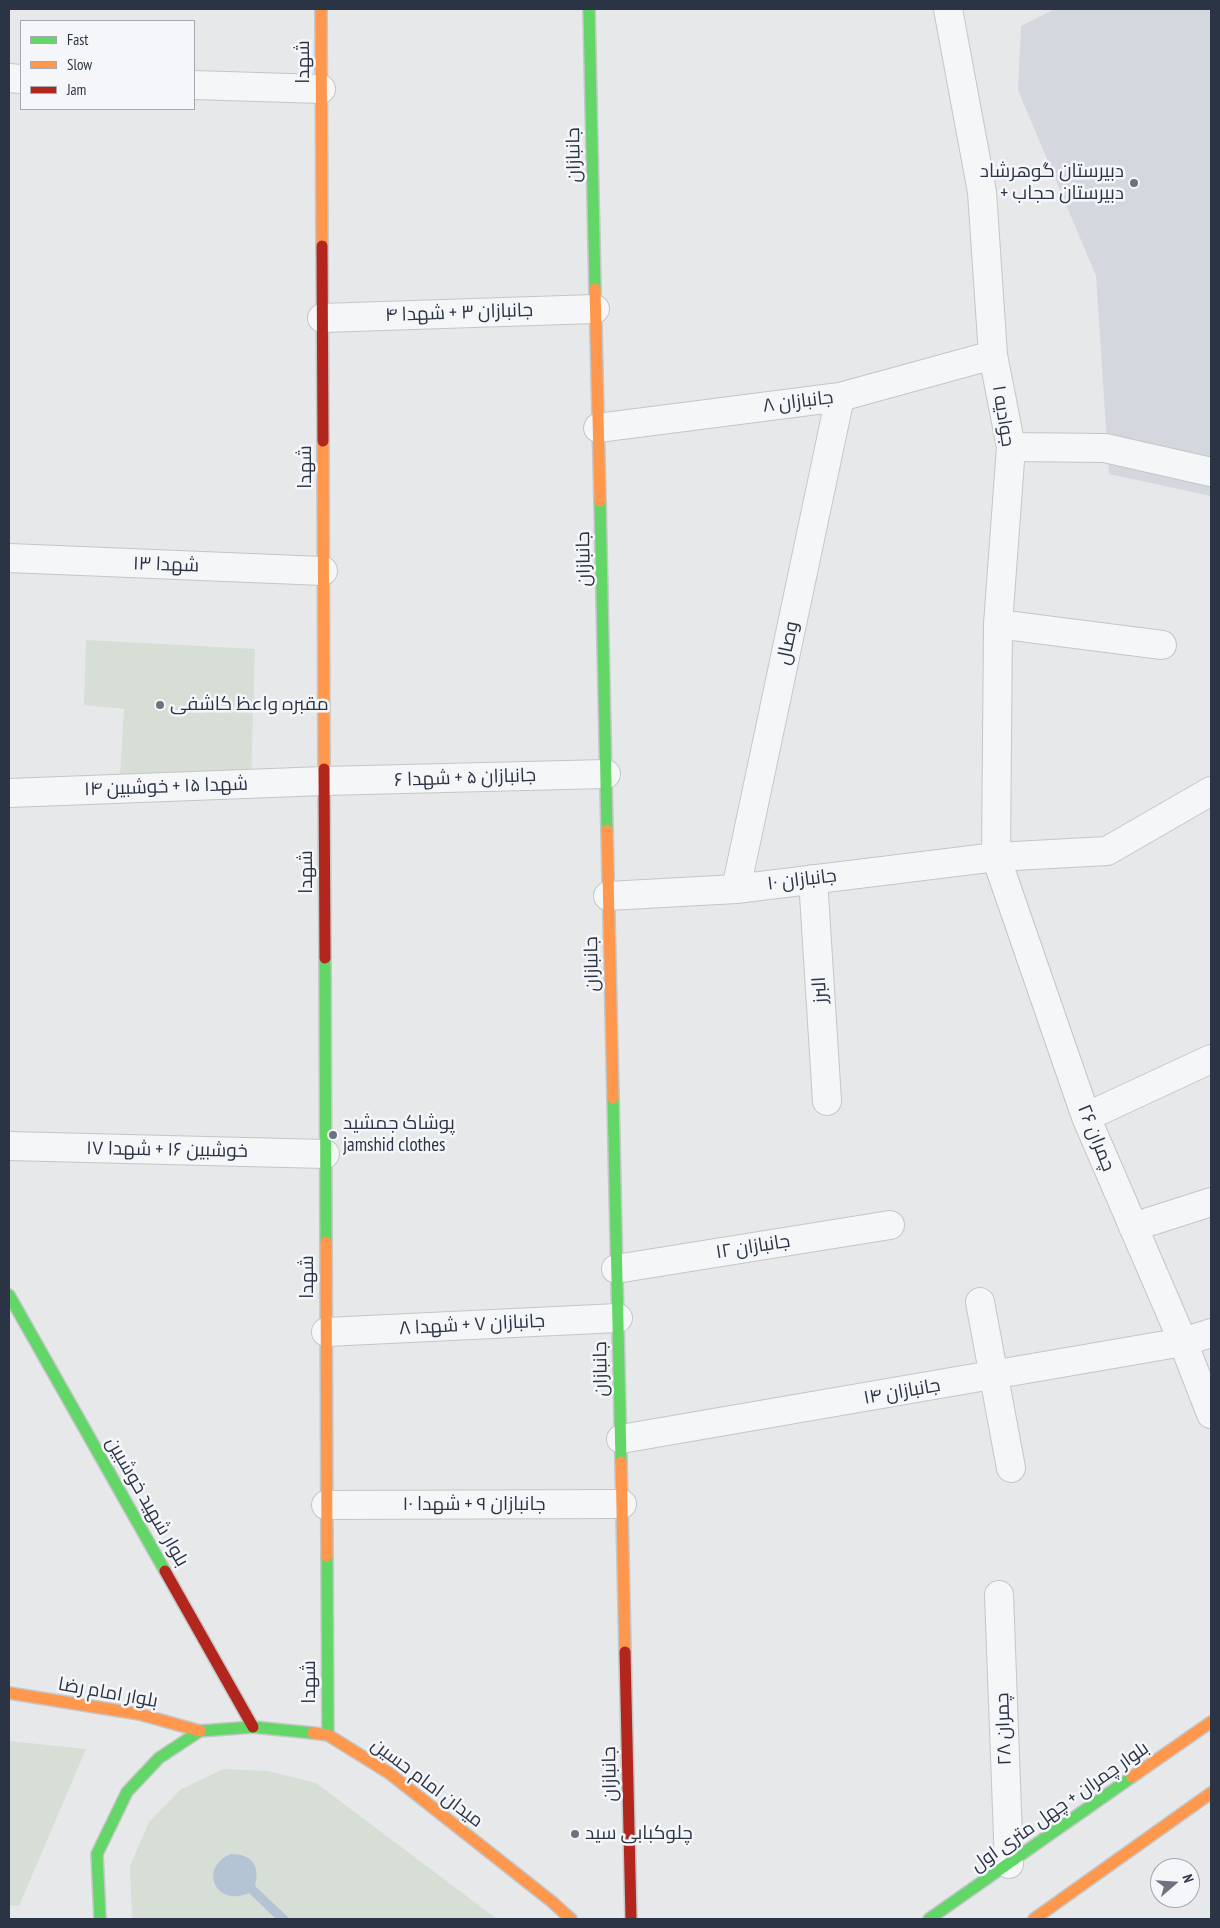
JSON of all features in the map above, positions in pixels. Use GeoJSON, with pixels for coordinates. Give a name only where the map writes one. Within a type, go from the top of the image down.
{"type":"FeatureCollection","features":[{"type":"Feature","properties":{"kind":"main road","name":"شهدا"},"geometry":{"type":"LineString","coordinates":[[321,9],[328,1735]]}},
{"type":"Feature","properties":{"kind":"main road","name":"جانبازان"},"geometry":{"type":"LineString","coordinates":[[589,9],[631,1919]]}},
{"type":"Feature","properties":{"kind":"main road","name":"بلوار شهید خوشبین"},"geometry":{"type":"LineString","coordinates":[[9,1295],[253,1727]]}},
{"type":"Feature","properties":{"kind":"main road","name":"بلوار امام رضا"},"geometry":{"type":"LineString","coordinates":[[9,1693],[139,1714],[200,1731]]}},
{"type":"Feature","properties":{"kind":"main road","name":"بلوار چمران + چهل متری اول"},"geometry":{"type":"LineString","coordinates":[[929,1919],[1211,1722]]}},
{"type":"Feature","properties":{"kind":"main road","name":"میدان امام حسین"},"geometry":{"type":"LineString","coordinates":[[100,1919],[97,1854],[127,1792],[159,1758],[200,1731],[253,1727],[328,1735],[389,1773],[551,1901],[571,1919]]}},
{"type":"Feature","properties":{"kind":"main road"},"geometry":{"type":"LineString","coordinates":[[1034,1919],[1211,1793]]}},
{"type":"Feature","properties":{"kind":"street","name":"جوادیه ۱"},"geometry":{"type":"LineString","coordinates":[[948,9],[982,192],[993,355],[1011,447],[998,624],[996,857]]}},
{"type":"Feature","properties":{"kind":"street"},"geometry":{"type":"LineString","coordinates":[[195,85],[322,89]]}},
{"type":"Feature","properties":{"kind":"street","name":"جانبازان ۳ + شهدا ۴"},"geometry":{"type":"LineString","coordinates":[[322,318],[596,308]]}},
{"type":"Feature","properties":{"kind":"street","name":"جانبازان ۸"},"geometry":{"type":"LineString","coordinates":[[598,428],[840,397],[993,355]]}},
{"type":"Feature","properties":{"kind":"street","name":"وصال"},"geometry":{"type":"LineString","coordinates":[[736,889],[840,397]]}},
{"type":"Feature","properties":{"kind":"street"},"geometry":{"type":"LineString","coordinates":[[1011,447],[1105,448],[1211,472]]}},
{"type":"Feature","properties":{"kind":"street","name":"شهدا ۱۳"},"geometry":{"type":"LineString","coordinates":[[9,558],[324,571]]}},
{"type":"Feature","properties":{"kind":"street"},"geometry":{"type":"LineString","coordinates":[[998,624],[1162,645]]}},
{"type":"Feature","properties":{"kind":"street","name":"جانبازان ۵ + شهدا ۶"},"geometry":{"type":"LineString","coordinates":[[324,782],[606,774]]}},
{"type":"Feature","properties":{"kind":"street","name":"شهدا ۱۵ + خوشبین ۱۴"},"geometry":{"type":"LineString","coordinates":[[9,793],[324,782]]}},
{"type":"Feature","properties":{"kind":"street","name":"جانبازان ۱۰"},"geometry":{"type":"LineString","coordinates":[[608,896],[736,889],[996,857],[1107,851],[1211,791]]}},
{"type":"Feature","properties":{"kind":"street","name":"چمران ۲۶"},"geometry":{"type":"LineString","coordinates":[[996,857],[1086,1117],[1183,1342],[1211,1414]]}},
{"type":"Feature","properties":{"kind":"street","name":"البرز"},"geometry":{"type":"LineString","coordinates":[[813,879],[827,1101]]}},
{"type":"Feature","properties":{"kind":"street"},"geometry":{"type":"LineString","coordinates":[[1086,1117],[1211,1059]]}},
{"type":"Feature","properties":{"kind":"street","name":"خوشبین ۱۶ + شهدا ۱۷"},"geometry":{"type":"LineString","coordinates":[[9,1146],[326,1154]]}},
{"type":"Feature","properties":{"kind":"street"},"geometry":{"type":"LineString","coordinates":[[1133,1227],[1211,1202]]}},
{"type":"Feature","properties":{"kind":"street","name":"جانبازان ۱۲"},"geometry":{"type":"LineString","coordinates":[[616,1269],[890,1225]]}},
{"type":"Feature","properties":{"kind":"street"},"geometry":{"type":"LineString","coordinates":[[980,1302],[1011,1468]]}},
{"type":"Feature","properties":{"kind":"street","name":"جانبازان ۷ + شهدا ۸"},"geometry":{"type":"LineString","coordinates":[[326,1332],[618,1318]]}},
{"type":"Feature","properties":{"kind":"street","name":"جانبازان ۱۴"},"geometry":{"type":"LineString","coordinates":[[620,1439],[994,1376],[1183,1342],[1211,1333]]}},
{"type":"Feature","properties":{"kind":"street","name":"جانبازان ۹ + شهدا ۱۰"},"geometry":{"type":"LineString","coordinates":[[326,1505],[622,1504]]}},
{"type":"Feature","properties":{"kind":"street","name":"چمران ۲۸"},"geometry":{"type":"LineString","coordinates":[[999,1595],[1008,1864]]}},
{"type":"Feature","properties":{"kind":"shaded area","name":"دبیرستان گوهرشاد + دبیرستان حجاب"},"geometry":{"type":"Polygon","coordinates":[[[1055,9],[1211,9],[1211,496],[1109,474],[1096,276],[1018,90],[1021,26],[1055,9]]]}},
{"type":"Feature","properties":{"kind":"shaded area"},"geometry":{"type":"Polygon","coordinates":[[[86,640],[255,649],[251,779],[120,774],[124,709],[84,705],[86,640]]]}},
{"type":"Feature","properties":{"kind":"shaded area"},"geometry":{"type":"Polygon","coordinates":[[[9,1741],[86,1749],[19,1906],[9,1905],[9,1741]]]}},
{"type":"Feature","properties":{"kind":"shaded area"},"geometry":{"type":"Polygon","coordinates":[[[223,1769],[268,1771],[316,1783],[497,1919],[132,1919],[130,1866],[149,1822],[180,1790],[223,1769]]]}},
{"type":"Feature","properties":{"kind":"water"},"geometry":{"type":"Polygon","coordinates":[[[231,1854],[245,1856],[253,1862],[256,1873],[255,1886],[290,1919],[276,1919],[249,1893],[237,1896],[227,1895],[220,1891],[215,1884],[213,1876],[215,1868],[221,1860],[231,1854]]]}},
{"type":"Feature","properties":{"kind":"traffic: fast"},"geometry":{"type":"LineString","coordinates":[[589,9],[595,289]]}},
{"type":"Feature","properties":{"kind":"traffic: fast"},"geometry":{"type":"LineString","coordinates":[[600,501],[607,830]]}},
{"type":"Feature","properties":{"kind":"traffic: fast"},"geometry":{"type":"LineString","coordinates":[[325,958],[326,1242]]}},
{"type":"Feature","properties":{"kind":"traffic: fast"},"geometry":{"type":"LineString","coordinates":[[613,1098],[621,1462]]}},
{"type":"Feature","properties":{"kind":"traffic: fast"},"geometry":{"type":"LineString","coordinates":[[9,1295],[165,1571]]}},
{"type":"Feature","properties":{"kind":"traffic: fast"},"geometry":{"type":"LineString","coordinates":[[327,1556],[328,1735]]}},
{"type":"Feature","properties":{"kind":"traffic: fast"},"geometry":{"type":"LineString","coordinates":[[100,1919],[97,1854],[127,1792],[159,1758],[200,1731],[253,1727],[313,1733]]}},
{"type":"Feature","properties":{"kind":"traffic: fast"},"geometry":{"type":"LineString","coordinates":[[929,1919],[1132,1777]]}},
{"type":"Feature","properties":{"kind":"traffic: slow"},"geometry":{"type":"LineString","coordinates":[[321,9],[322,246]]}},
{"type":"Feature","properties":{"kind":"traffic: slow"},"geometry":{"type":"LineString","coordinates":[[595,289],[600,501]]}},
{"type":"Feature","properties":{"kind":"traffic: slow"},"geometry":{"type":"LineString","coordinates":[[323,441],[324,769]]}},
{"type":"Feature","properties":{"kind":"traffic: slow"},"geometry":{"type":"LineString","coordinates":[[607,830],[613,1098]]}},
{"type":"Feature","properties":{"kind":"traffic: slow"},"geometry":{"type":"LineString","coordinates":[[326,1242],[327,1556]]}},
{"type":"Feature","properties":{"kind":"traffic: slow"},"geometry":{"type":"LineString","coordinates":[[621,1462],[625,1652]]}},
{"type":"Feature","properties":{"kind":"traffic: slow"},"geometry":{"type":"LineString","coordinates":[[9,1693],[139,1714],[200,1731]]}},
{"type":"Feature","properties":{"kind":"traffic: slow"},"geometry":{"type":"LineString","coordinates":[[1132,1777],[1211,1722]]}},
{"type":"Feature","properties":{"kind":"traffic: slow"},"geometry":{"type":"LineString","coordinates":[[313,1733],[328,1735],[389,1773],[551,1901],[571,1919]]}},
{"type":"Feature","properties":{"kind":"traffic: slow"},"geometry":{"type":"LineString","coordinates":[[1034,1919],[1211,1793]]}},
{"type":"Feature","properties":{"kind":"traffic: jam"},"geometry":{"type":"LineString","coordinates":[[322,246],[323,441]]}},
{"type":"Feature","properties":{"kind":"traffic: jam"},"geometry":{"type":"LineString","coordinates":[[324,769],[325,958]]}},
{"type":"Feature","properties":{"kind":"traffic: jam"},"geometry":{"type":"LineString","coordinates":[[165,1571],[253,1727]]}},
{"type":"Feature","properties":{"kind":"traffic: jam"},"geometry":{"type":"LineString","coordinates":[[625,1652],[631,1919]]}},
{"type":"Feature","properties":{"kind":"place","name":"دبیرستان گوهرشاد + دبیرستان حجاب"},"geometry":{"type":"Point","coordinates":[1134,183]}},
{"type":"Feature","properties":{"kind":"place","name":"مقبره واعظ کاشفی"},"geometry":{"type":"Point","coordinates":[160,705]}},
{"type":"Feature","properties":{"kind":"place","name":"پوشاک جمشید jamshid clothes"},"geometry":{"type":"Point","coordinates":[333,1135]}},
{"type":"Feature","properties":{"kind":"place","name":"چلوکبابی سید"},"geometry":{"type":"Point","coordinates":[575,1834]}}]}
